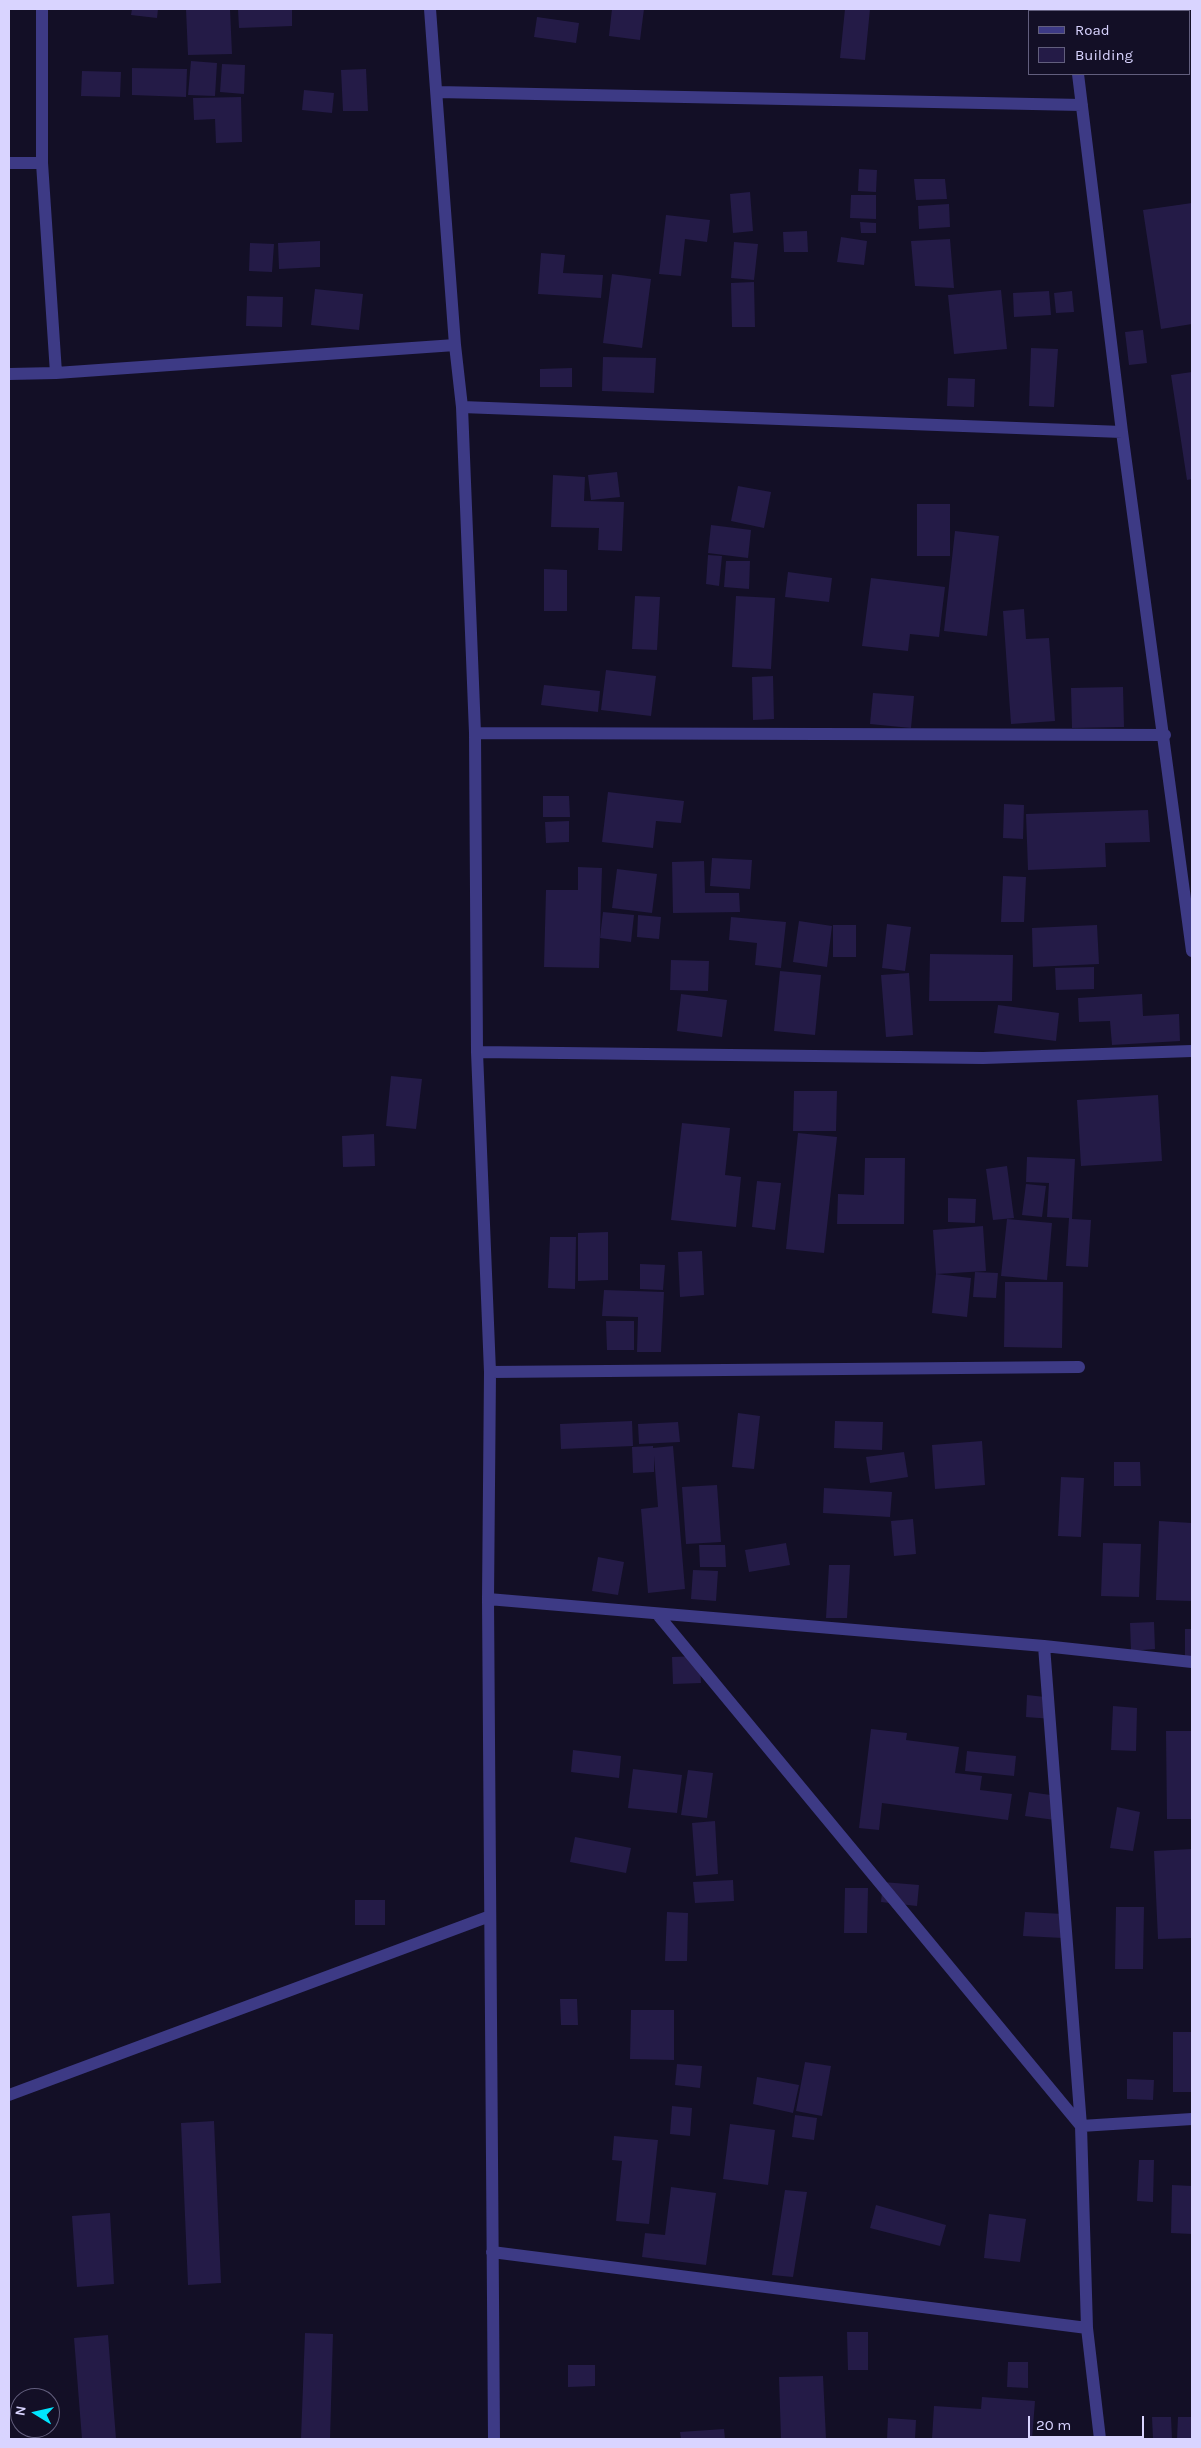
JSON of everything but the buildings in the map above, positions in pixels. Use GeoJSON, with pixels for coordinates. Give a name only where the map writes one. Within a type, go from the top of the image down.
{"type":"FeatureCollection","features":[{"type":"Feature","properties":{"kind":"street"},"geometry":{"type":"LineString","coordinates":[[42,9],[42,163],[56,373]]}},
{"type":"Feature","properties":{"kind":"street"},"geometry":{"type":"LineString","coordinates":[[430,9],[455,345],[462,407],[475,733],[477,1052],[490,1372],[488,1599],[494,2439]]}},
{"type":"Feature","properties":{"kind":"street"},"geometry":{"type":"LineString","coordinates":[[1078,75],[1122,432],[1165,734],[1192,951]]}},
{"type":"Feature","properties":{"kind":"street"},"geometry":{"type":"LineString","coordinates":[[437,92],[1082,105]]}},
{"type":"Feature","properties":{"kind":"street"},"geometry":{"type":"LineString","coordinates":[[9,163],[42,163]]}},
{"type":"Feature","properties":{"kind":"street"},"geometry":{"type":"LineString","coordinates":[[9,374],[56,373],[455,345]]}},
{"type":"Feature","properties":{"kind":"street"},"geometry":{"type":"LineString","coordinates":[[462,407],[1122,432]]}},
{"type":"Feature","properties":{"kind":"street"},"geometry":{"type":"LineString","coordinates":[[475,733],[1165,734]]}},
{"type":"Feature","properties":{"kind":"street"},"geometry":{"type":"LineString","coordinates":[[477,1052],[983,1058],[1192,1051]]}},
{"type":"Feature","properties":{"kind":"street"},"geometry":{"type":"LineString","coordinates":[[490,1372],[1079,1367]]}},
{"type":"Feature","properties":{"kind":"street"},"geometry":{"type":"LineString","coordinates":[[488,1599],[658,1615],[1044,1646],[1192,1662]]}},
{"type":"Feature","properties":{"kind":"street"},"geometry":{"type":"LineString","coordinates":[[658,1615],[1081,2126]]}},
{"type":"Feature","properties":{"kind":"street"},"geometry":{"type":"LineString","coordinates":[[1044,1646],[1081,2126],[1087,2328],[1100,2439]]}},
{"type":"Feature","properties":{"kind":"street"},"geometry":{"type":"LineString","coordinates":[[9,2095],[490,1916]]}},
{"type":"Feature","properties":{"kind":"street"},"geometry":{"type":"LineString","coordinates":[[1081,2126],[1192,2119]]}},
{"type":"Feature","properties":{"kind":"street"},"geometry":{"type":"LineString","coordinates":[[492,2252],[1087,2328]]}}]}
